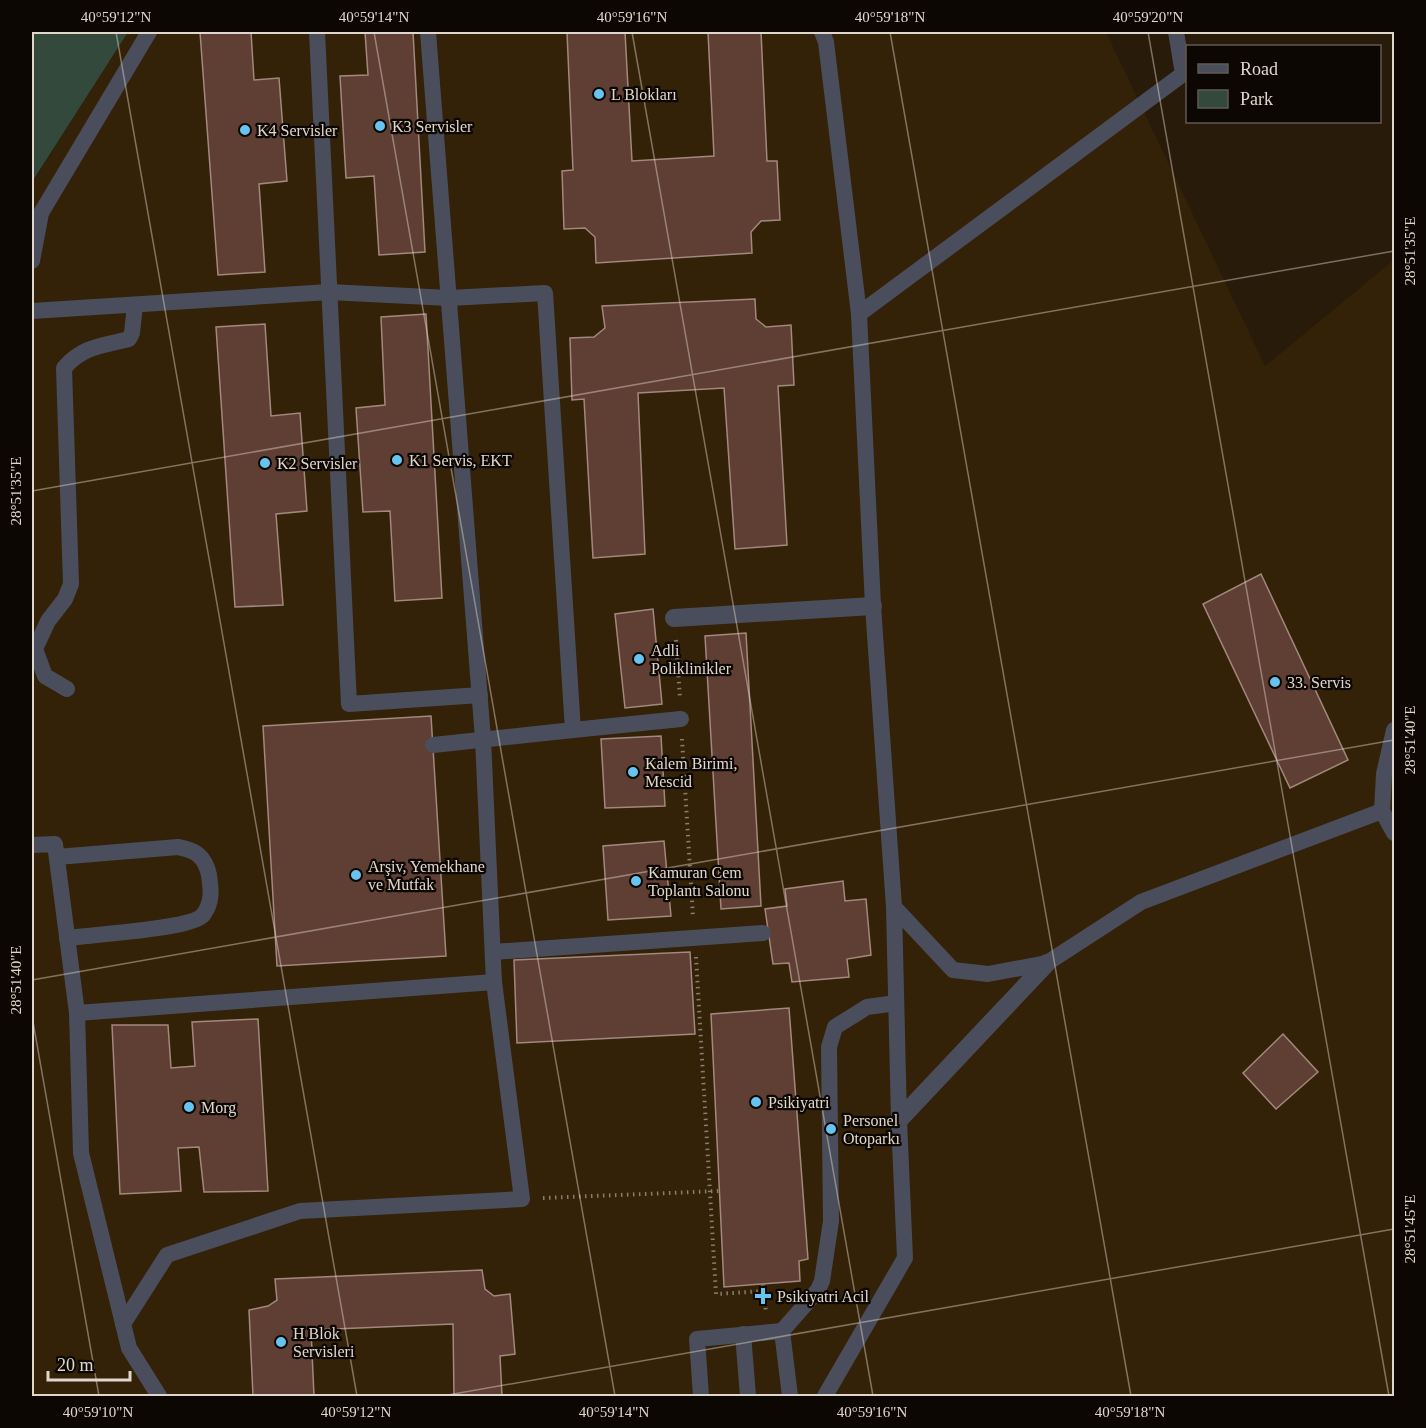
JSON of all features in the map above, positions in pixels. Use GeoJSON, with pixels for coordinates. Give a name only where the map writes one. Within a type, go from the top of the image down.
{"type":"FeatureCollection","features":[{"type":"Feature","properties":{"kind":"street"},"geometry":{"type":"LineString","coordinates":[[674,618],[873,606]]}},
{"type":"Feature","properties":{"kind":"street"},"geometry":{"type":"LineString","coordinates":[[899,1120],[1047,963]]}},
{"type":"Feature","properties":{"kind":"lane"},"geometry":{"type":"LineString","coordinates":[[32,261],[41,213],[149,32]]}},
{"type":"Feature","properties":{"kind":"lane"},"geometry":{"type":"LineString","coordinates":[[317,32],[349,704],[480,695]]}},
{"type":"Feature","properties":{"kind":"lane"},"geometry":{"type":"LineString","coordinates":[[123,1324],[167,1255],[300,1212],[522,1199],[494,982],[480,695],[428,32]]}},
{"type":"Feature","properties":{"kind":"lane"},"geometry":{"type":"LineString","coordinates":[[822,32],[826,42],[859,314],[873,606],[894,907],[904,1258],[825,1396]]}},
{"type":"Feature","properties":{"kind":"lane"},"geometry":{"type":"LineString","coordinates":[[859,314],[1183,74],[1176,32]]}},
{"type":"Feature","properties":{"kind":"lane"},"geometry":{"type":"LineString","coordinates":[[32,311],[329,292],[449,298],[545,293],[573,730]]}},
{"type":"Feature","properties":{"kind":"lane"},"geometry":{"type":"LineString","coordinates":[[67,689],[45,676],[35,649],[48,621],[65,599],[71,584],[63,368],[73,357],[86,351],[129,339],[132,333],[135,304]]}},
{"type":"Feature","properties":{"kind":"lane"},"geometry":{"type":"LineString","coordinates":[[433,745],[681,719]]}},
{"type":"Feature","properties":{"kind":"lane"},"geometry":{"type":"LineString","coordinates":[[1395,730],[1384,774],[1382,811],[1395,833]]}},
{"type":"Feature","properties":{"kind":"lane"},"geometry":{"type":"LineString","coordinates":[[894,907],[953,970],[988,974],[1047,963],[1141,902],[1382,811]]}},
{"type":"Feature","properties":{"kind":"lane"},"geometry":{"type":"LineString","coordinates":[[32,845],[55,844],[77,1013],[81,1153],[129,1348],[159,1396]]}},
{"type":"Feature","properties":{"kind":"lane"},"geometry":{"type":"LineString","coordinates":[[57,857],[178,847],[191,849],[199,853],[208,871],[211,886],[211,899],[202,916],[192,922],[67,938]]}},
{"type":"Feature","properties":{"kind":"lane"},"geometry":{"type":"LineString","coordinates":[[493,952],[763,933]]}},
{"type":"Feature","properties":{"kind":"lane"},"geometry":{"type":"LineString","coordinates":[[77,1013],[494,982]]}},
{"type":"Feature","properties":{"kind":"lane"},"geometry":{"type":"LineString","coordinates":[[701,1396],[697,1339],[782,1331],[818,1290],[822,1281],[831,1221],[829,1047],[834,1027],[867,1007],[896,1003]]}},
{"type":"Feature","properties":{"kind":"lane"},"geometry":{"type":"LineString","coordinates":[[782,1331],[790,1396]]}},
{"type":"Feature","properties":{"kind":"lane"},"geometry":{"type":"LineString","coordinates":[[743,1334],[748,1396]]}},
{"type":"Feature","properties":{"kind":"path"},"geometry":{"type":"LineString","coordinates":[[674,618],[716,1294],[764,1291]]}},
{"type":"Feature","properties":{"kind":"path"},"geometry":{"type":"LineString","coordinates":[[522,1199],[719,1191]]}},
{"type":"Feature","properties":{"kind":"shaded area"},"geometry":{"type":"Polygon","coordinates":[[[128,32],[1106,32],[1265,366],[1394,260],[1394,1396],[32,1396],[32,183],[128,32]]]}},
{"type":"Feature","properties":{"kind":"green space"},"geometry":{"type":"Polygon","coordinates":[[[32,32],[128,32],[32,182],[32,32]]]}},
{"type":"Feature","properties":{"kind":"building","name":"K4 Servisler"},"geometry":{"type":"Polygon","coordinates":[[[200,32],[251,32],[254,80],[279,78],[287,181],[259,184],[265,272],[218,275],[200,32]]]}},
{"type":"Feature","properties":{"kind":"building","name":"K3 Servisler"},"geometry":{"type":"Polygon","coordinates":[[[365,32],[413,32],[425,252],[379,255],[374,176],[346,178],[340,76],[368,75],[365,32]]]}},
{"type":"Feature","properties":{"kind":"building","name":"L Blokları"},"geometry":{"type":"Polygon","coordinates":[[[567,32],[625,32],[632,161],[714,156],[708,32],[761,32],[767,161],[777,161],[780,220],[761,221],[751,232],[752,253],[596,263],[595,237],[585,228],[564,229],[562,171],[573,170],[567,32]]]}},
{"type":"Feature","properties":{"kind":"building"},"geometry":{"type":"Polygon","coordinates":[[[755,299],[756,319],[766,327],[791,325],[794,385],[778,386],[787,545],[735,549],[724,388],[638,393],[645,554],[593,558],[584,399],[572,400],[570,338],[594,337],[605,328],[602,306],[755,299]]]}},
{"type":"Feature","properties":{"kind":"building","name":"K1 Servis, EKT"},"geometry":{"type":"Polygon","coordinates":[[[426,314],[442,598],[395,601],[390,511],[363,512],[356,408],[385,405],[381,317],[426,314]]]}},
{"type":"Feature","properties":{"kind":"building","name":"K2 Servisler"},"geometry":{"type":"Polygon","coordinates":[[[265,324],[271,416],[300,413],[307,511],[276,514],[283,605],[235,607],[216,327],[265,324]]]}},
{"type":"Feature","properties":{"kind":"building","name":"33. Servis"},"geometry":{"type":"Polygon","coordinates":[[[1261,574],[1348,760],[1290,788],[1203,604],[1261,574]]]}},
{"type":"Feature","properties":{"kind":"building","name":"Adli Poliklinikler"},"geometry":{"type":"Polygon","coordinates":[[[653,609],[662,704],[625,708],[615,614],[653,609]]]}},
{"type":"Feature","properties":{"kind":"building"},"geometry":{"type":"Polygon","coordinates":[[[746,633],[761,906],[721,909],[705,636],[746,633]]]}},
{"type":"Feature","properties":{"kind":"building","name":"Arşiv, Yemekhane ve Mutfak"},"geometry":{"type":"Polygon","coordinates":[[[431,716],[446,956],[277,966],[263,726],[431,716]]]}},
{"type":"Feature","properties":{"kind":"building","name":"Kalem Birimi, Mescid"},"geometry":{"type":"Polygon","coordinates":[[[661,736],[665,806],[605,808],[601,739],[661,736]]]}},
{"type":"Feature","properties":{"kind":"building","name":"Kamuran Cem Toplantı Salonu"},"geometry":{"type":"Polygon","coordinates":[[[664,841],[671,916],[608,920],[603,846],[664,841]]]}},
{"type":"Feature","properties":{"kind":"building"},"geometry":{"type":"Polygon","coordinates":[[[843,881],[845,901],[866,899],[871,955],[847,959],[849,977],[792,982],[789,963],[773,964],[765,909],[787,906],[785,889],[843,881]]]}},
{"type":"Feature","properties":{"kind":"building"},"geometry":{"type":"Polygon","coordinates":[[[690,952],[695,1034],[517,1043],[514,960],[690,952]]]}},
{"type":"Feature","properties":{"kind":"building","name":"Psikiyatri"},"geometry":{"type":"Polygon","coordinates":[[[789,1008],[808,1259],[799,1261],[800,1281],[724,1287],[711,1014],[789,1008]]]}},
{"type":"Feature","properties":{"kind":"building","name":"Morg"},"geometry":{"type":"Polygon","coordinates":[[[258,1019],[268,1191],[204,1192],[199,1147],[178,1148],[181,1191],[120,1194],[112,1025],[168,1025],[171,1068],[195,1066],[192,1022],[258,1019]]]}},
{"type":"Feature","properties":{"kind":"building"},"geometry":{"type":"Polygon","coordinates":[[[1283,1034],[1318,1072],[1276,1109],[1243,1073],[1283,1034]]]}},
{"type":"Feature","properties":{"kind":"building","name":"H Blok Servisleri"},"geometry":{"type":"Polygon","coordinates":[[[482,1270],[485,1289],[494,1296],[510,1294],[515,1354],[500,1356],[502,1396],[454,1396],[453,1324],[311,1330],[314,1396],[253,1396],[249,1310],[268,1306],[277,1300],[275,1279],[482,1270]]]}},
{"type":"Feature","properties":{"kind":"place","name":"L Blokları"},"geometry":{"type":"Point","coordinates":[599,94]}},
{"type":"Feature","properties":{"kind":"place","name":"K3 Servisler"},"geometry":{"type":"Point","coordinates":[380,126]}},
{"type":"Feature","properties":{"kind":"place","name":"K4 Servisler"},"geometry":{"type":"Point","coordinates":[245,130]}},
{"type":"Feature","properties":{"kind":"place","name":"K1 Servis, EKT"},"geometry":{"type":"Point","coordinates":[397,460]}},
{"type":"Feature","properties":{"kind":"place","name":"K2 Servisler"},"geometry":{"type":"Point","coordinates":[265,463]}},
{"type":"Feature","properties":{"kind":"place","name":"Adli Poliklinikler"},"geometry":{"type":"Point","coordinates":[639,659]}},
{"type":"Feature","properties":{"kind":"place","name":"33. Servis"},"geometry":{"type":"Point","coordinates":[1275,682]}},
{"type":"Feature","properties":{"kind":"place","name":"Kalem Birimi, Mescid"},"geometry":{"type":"Point","coordinates":[633,772]}},
{"type":"Feature","properties":{"kind":"place","name":"Arşiv, Yemekhane ve Mutfak"},"geometry":{"type":"Point","coordinates":[356,875]}},
{"type":"Feature","properties":{"kind":"place","name":"Kamuran Cem Toplantı Salonu"},"geometry":{"type":"Point","coordinates":[636,881]}},
{"type":"Feature","properties":{"kind":"place","name":"Psikiyatri"},"geometry":{"type":"Point","coordinates":[756,1102]}},
{"type":"Feature","properties":{"kind":"place","name":"Morg"},"geometry":{"type":"Point","coordinates":[189,1107]}},
{"type":"Feature","properties":{"kind":"place","name":"Personel Otoparkı"},"geometry":{"type":"Point","coordinates":[831,1129]}},
{"type":"Feature","properties":{"kind":"place","name":"Psikiyatri Acil"},"geometry":{"type":"Point","coordinates":[763,1296]}},
{"type":"Feature","properties":{"kind":"place","name":"H Blok Servisleri"},"geometry":{"type":"Point","coordinates":[281,1342]}}]}
